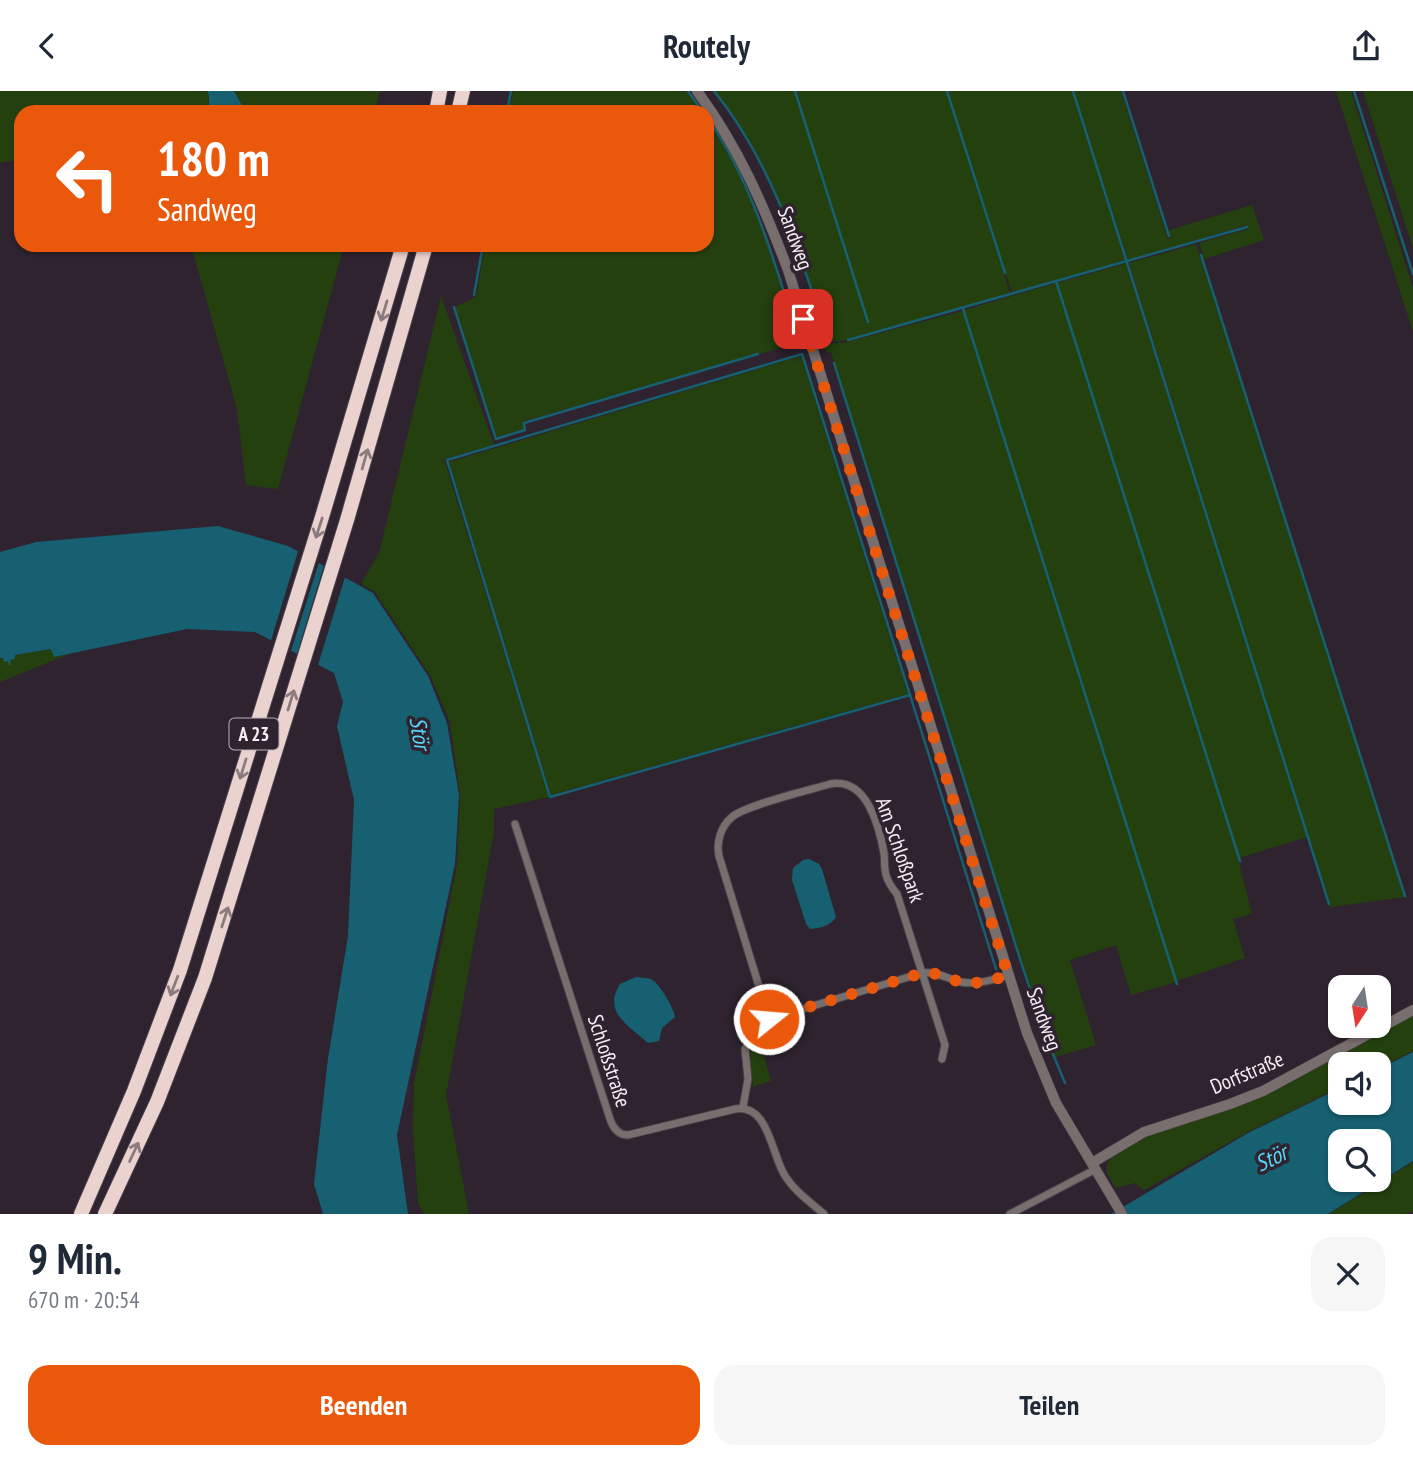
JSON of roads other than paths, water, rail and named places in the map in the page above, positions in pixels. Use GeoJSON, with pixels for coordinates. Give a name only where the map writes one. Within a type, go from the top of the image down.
{"type":"FeatureCollection","features":[{"type":"Feature","properties":{"kind":"highway","name":"A 23"},"geometry":{"type":"LineString","coordinates":[[81,1214],[134,1091],[180,970],[322,517],[401,252]]}},
{"type":"Feature","properties":{"kind":"highway","name":"A 23"},"geometry":{"type":"LineString","coordinates":[[106,1214],[157,1102],[205,978],[347,520],[424,252]]}},
{"type":"Feature","properties":{"kind":"street","name":"Sandweg"},"geometry":{"type":"LineString","coordinates":[[714,114],[751,179],[788,271],[1034,1051],[1056,1103],[1122,1214]]}},
{"type":"Feature","properties":{"kind":"street","name":"Am Schloßpark"},"geometry":{"type":"LineString","coordinates":[[769,1019],[719,856],[718,841],[725,825],[741,811],[830,784],[842,783],[864,796],[869,805],[884,854],[885,874],[897,894],[945,1045],[942,1059]]}},
{"type":"Feature","properties":{"kind":"street","name":"Schloßstraße"},"geometry":{"type":"LineString","coordinates":[[515,824],[615,1129],[622,1135],[628,1135],[743,1107]]}},
{"type":"Feature","properties":{"kind":"street"},"geometry":{"type":"LineString","coordinates":[[824,1214],[792,1185],[782,1170],[759,1117],[754,1111],[743,1107],[748,1079],[745,1049],[757,1027],[769,1019],[922,973],[935,973],[964,983],[1008,975]]}},
{"type":"Feature","properties":{"kind":"street","name":"Dorfstraße"},"geometry":{"type":"LineString","coordinates":[[1095,1166],[1144,1132],[1263,1091],[1413,1010]]}},
{"type":"Feature","properties":{"kind":"street"},"geometry":{"type":"LineString","coordinates":[[1010,1214],[1095,1166]]}},
{"type":"Feature","properties":{"kind":"water"},"geometry":{"type":"Polygon","coordinates":[[[207,91],[234,91],[242,105],[209,105],[207,91]]]}},
{"type":"Feature","properties":{"kind":"water","name":"Stör"},"geometry":{"type":"Polygon","coordinates":[[[218,526],[288,546],[373,593],[428,676],[447,723],[459,795],[455,864],[397,1135],[408,1214],[323,1214],[314,1184],[328,1058],[348,936],[354,800],[337,726],[343,702],[334,673],[255,632],[187,629],[54,657],[51,649],[15,655],[15,659],[10,660],[11,665],[0,658],[0,552],[36,542],[218,526]]]}},
{"type":"Feature","properties":{"kind":"water"},"geometry":{"type":"Polygon","coordinates":[[[809,859],[819,864],[822,869],[836,917],[828,924],[810,929],[792,880],[793,868],[809,859]]]}},
{"type":"Feature","properties":{"kind":"water"},"geometry":{"type":"Polygon","coordinates":[[[636,977],[654,981],[674,1013],[675,1017],[662,1028],[659,1041],[648,1043],[620,1018],[616,1010],[615,994],[620,984],[636,977]]]}},
{"type":"Feature","properties":{"kind":"water","name":"Stör"},"geometry":{"type":"Polygon","coordinates":[[[1413,1052],[1413,1161],[1391,1175],[1391,1129],[1328,1129],[1328,1192],[1363,1192],[1328,1214],[1111,1214],[1248,1133],[1328,1094],[1328,1115],[1391,1115],[1391,1063],[1413,1052]]]}},
{"type":"Feature","properties":{"kind":"waterway"},"geometry":{"type":"LineString","coordinates":[[508,105],[511,91]]}},
{"type":"Feature","properties":{"kind":"waterway"},"geometry":{"type":"LineString","coordinates":[[688,91],[698,105]]}},
{"type":"Feature","properties":{"kind":"waterway"},"geometry":{"type":"LineString","coordinates":[[714,91],[734,118],[767,176],[793,238],[826,333]]}},
{"type":"Feature","properties":{"kind":"waterway"},"geometry":{"type":"LineString","coordinates":[[795,91],[868,322]]}},
{"type":"Feature","properties":{"kind":"waterway"},"geometry":{"type":"LineString","coordinates":[[947,91],[1005,273]]}},
{"type":"Feature","properties":{"kind":"waterway"},"geometry":{"type":"LineString","coordinates":[[1073,91],[1329,904]]}},
{"type":"Feature","properties":{"kind":"waterway"},"geometry":{"type":"LineString","coordinates":[[1123,91],[1169,236]]}},
{"type":"Feature","properties":{"kind":"waterway"},"geometry":{"type":"LineString","coordinates":[[1354,91],[1413,274]]}},
{"type":"Feature","properties":{"kind":"waterway"},"geometry":{"type":"LineString","coordinates":[[714,128],[750,197],[799,340]]}},
{"type":"Feature","properties":{"kind":"waterway"},"geometry":{"type":"LineString","coordinates":[[848,340],[1247,227]]}},
{"type":"Feature","properties":{"kind":"waterway"},"geometry":{"type":"LineString","coordinates":[[474,295],[482,252]]}},
{"type":"Feature","properties":{"kind":"waterway"},"geometry":{"type":"LineString","coordinates":[[1201,255],[1405,896]]}},
{"type":"Feature","properties":{"kind":"waterway"},"geometry":{"type":"LineString","coordinates":[[1056,281],[1240,861]]}},
{"type":"Feature","properties":{"kind":"waterway"},"geometry":{"type":"LineString","coordinates":[[454,307],[496,439],[525,430],[524,423],[758,354]]}},
{"type":"Feature","properties":{"kind":"waterway"},"geometry":{"type":"LineString","coordinates":[[963,309],[1177,984]]}},
{"type":"Feature","properties":{"kind":"waterway"},"geometry":{"type":"LineString","coordinates":[[802,354],[910,695],[550,797],[447,460],[802,354]]}},
{"type":"Feature","properties":{"kind":"waterway"},"geometry":{"type":"LineString","coordinates":[[834,363],[1020,959],[1046,1037],[1065,1083]]}},
{"type":"Feature","properties":{"kind":"waterway"},"geometry":{"type":"LineString","coordinates":[[910,695],[996,969]]}}]}
